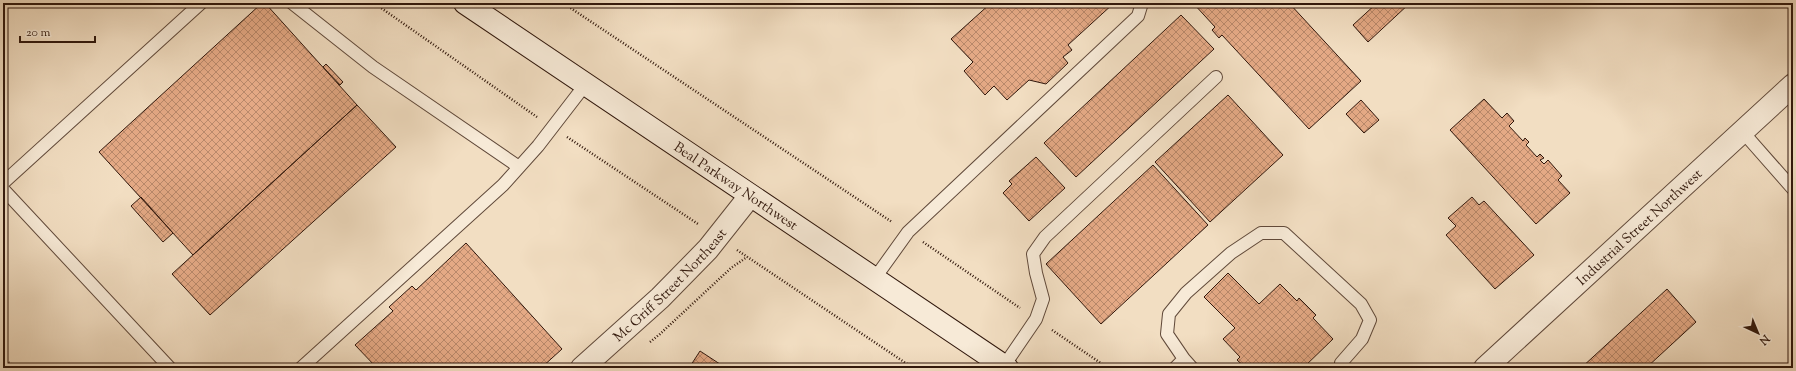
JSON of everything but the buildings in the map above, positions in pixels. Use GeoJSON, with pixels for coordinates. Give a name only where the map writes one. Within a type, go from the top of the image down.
{"type":"FeatureCollection","features":[{"type":"Feature","properties":{"kind":"street","name":"Beal Parkway Northwest"},"geometry":{"type":"LineString","coordinates":[[465,3],[1006,367]]}},
{"type":"Feature","properties":{"kind":"street","name":"Industrial Street Northwest"},"geometry":{"type":"LineString","coordinates":[[1485,368],[1793,85]]}},
{"type":"Feature","properties":{"kind":"street","name":"Mc Griff Street Northeast"},"geometry":{"type":"LineString","coordinates":[[582,368],[660,298],[708,249],[750,196]]}},
{"type":"Feature","properties":{"kind":"lane"},"geometry":{"type":"LineString","coordinates":[[3,183],[201,3]]}},
{"type":"Feature","properties":{"kind":"lane"},"geometry":{"type":"LineString","coordinates":[[292,3],[373,67],[519,167]]}},
{"type":"Feature","properties":{"kind":"lane"},"geometry":{"type":"LineString","coordinates":[[875,278],[908,232],[1138,16],[1142,3]]}},
{"type":"Feature","properties":{"kind":"lane"},"geometry":{"type":"LineString","coordinates":[[1006,367],[1036,319],[1043,299],[1033,254],[1045,237],[1216,77]]}},
{"type":"Feature","properties":{"kind":"lane"},"geometry":{"type":"LineString","coordinates":[[301,368],[498,190],[553,128],[585,85]]}},
{"type":"Feature","properties":{"kind":"lane"},"geometry":{"type":"LineString","coordinates":[[1742,131],[1793,189]]}},
{"type":"Feature","properties":{"kind":"lane"},"geometry":{"type":"LineString","coordinates":[[3,189],[170,368]]}},
{"type":"Feature","properties":{"kind":"lane"},"geometry":{"type":"LineString","coordinates":[[1192,368],[1166,334],[1169,314],[1186,293],[1231,253],[1261,233],[1284,233],[1361,304],[1370,320],[1362,339],[1341,366]]}},
{"type":"Feature","properties":{"kind":"lane"},"geometry":{"type":"LineString","coordinates":[[1175,368],[1184,359]]}},
{"type":"Feature","properties":{"kind":"path"},"geometry":{"type":"LineString","coordinates":[[374,3],[553,128],[913,368]]}},
{"type":"Feature","properties":{"kind":"path"},"geometry":{"type":"LineString","coordinates":[[563,3],[908,232],[1108,368]]}},
{"type":"Feature","properties":{"kind":"path"},"geometry":{"type":"LineString","coordinates":[[3,360],[20,368]]}},
{"type":"Feature","properties":{"kind":"path"},"geometry":{"type":"LineString","coordinates":[[1417,368],[1421,365]]}}]}
